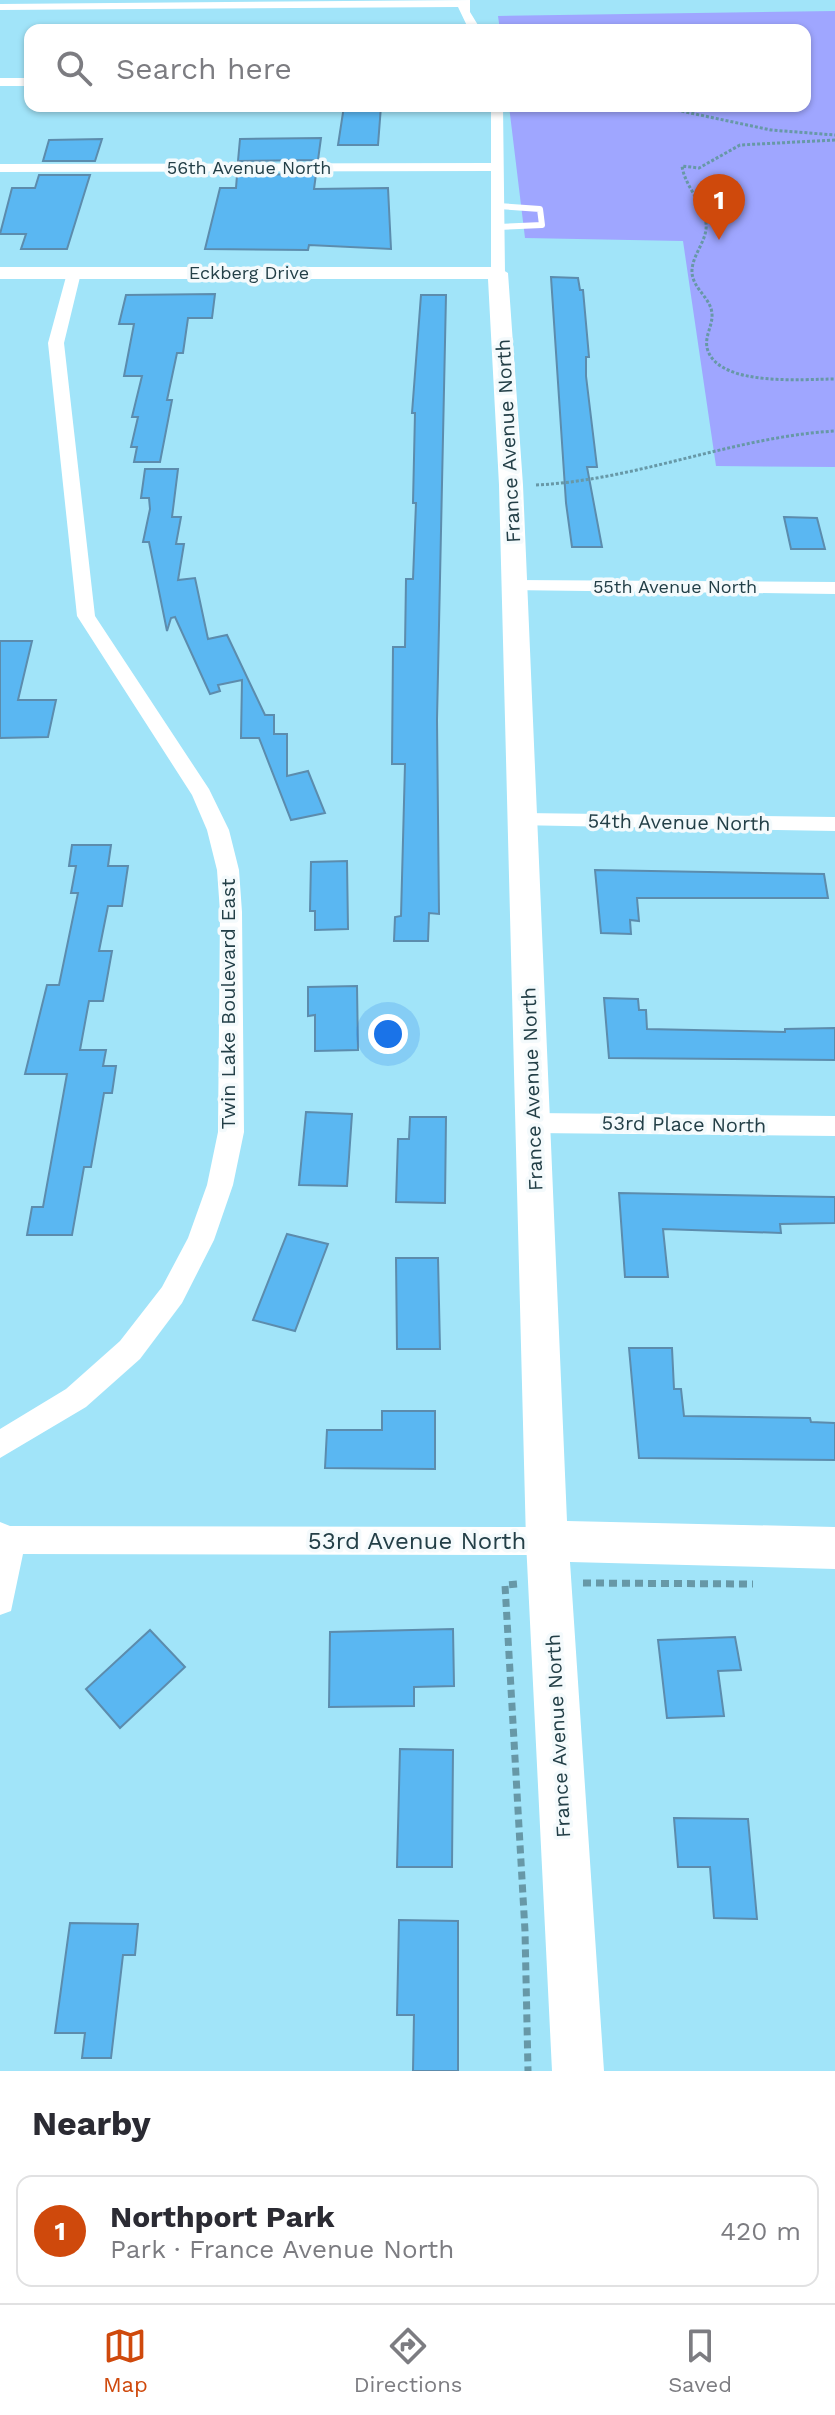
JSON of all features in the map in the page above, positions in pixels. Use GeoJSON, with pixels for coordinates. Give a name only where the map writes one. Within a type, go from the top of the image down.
{"type":"FeatureCollection","features":[{"type":"Feature","properties":{"kind":"street"},"geometry":{"type":"LineString","coordinates":[[0,7],[464,2],[470,24]]}},
{"type":"Feature","properties":{"kind":"street"},"geometry":{"type":"LineString","coordinates":[[0,82],[24,82]]}},
{"type":"Feature","properties":{"kind":"street","name":"France Avenue North"},"geometry":{"type":"LineString","coordinates":[[497,112],[498,273],[515,586],[547,1541],[578,2071]]}},
{"type":"Feature","properties":{"kind":"street","name":"56th Avenue North"},"geometry":{"type":"LineString","coordinates":[[0,168],[499,167]]}},
{"type":"Feature","properties":{"kind":"street","name":"Eckberg Drive"},"geometry":{"type":"LineString","coordinates":[[0,273],[498,273]]}},
{"type":"Feature","properties":{"kind":"street","name":"Twin Lake Boulevard East"},"geometry":{"type":"LineString","coordinates":[[0,1445],[76,1398],[98,1379],[130,1350],[172,1295],[201,1240],[220,1185],[231,1132],[231,912],[228,870],[218,830],[202,794],[86,616],[56,343],[74,273]]}},
{"type":"Feature","properties":{"kind":"street","name":"55th Avenue North"},"geometry":{"type":"LineString","coordinates":[[515,586],[835,588]]}},
{"type":"Feature","properties":{"kind":"street","name":"54th Avenue North"},"geometry":{"type":"LineString","coordinates":[[523,820],[835,824]]}},
{"type":"Feature","properties":{"kind":"street","name":"53rd Place North"},"geometry":{"type":"LineString","coordinates":[[533,1123],[835,1126]]}},
{"type":"Feature","properties":{"kind":"street"},"geometry":{"type":"LineString","coordinates":[[0,1600],[5,1538]]}},
{"type":"Feature","properties":{"kind":"street","name":"53rd Avenue North"},"geometry":{"type":"LineString","coordinates":[[5,1538],[547,1541],[835,1548]]}},
{"type":"Feature","properties":{"kind":"lane"},"geometry":{"type":"LineString","coordinates":[[498,206],[533,207],[542,213],[540,227],[498,227]]}},
{"type":"Feature","properties":{"kind":"path"},"geometry":{"type":"LineString","coordinates":[[686,112],[771,130],[835,138]]}},
{"type":"Feature","properties":{"kind":"path"},"geometry":{"type":"LineString","coordinates":[[835,138],[740,145],[699,168],[682,166],[684,177],[706,223],[705,237],[691,266],[696,287],[712,314],[706,347],[709,355],[725,368],[744,376],[835,379]]}},
{"type":"Feature","properties":{"kind":"path"},"geometry":{"type":"LineString","coordinates":[[511,485],[577,485],[667,464],[752,438],[835,431]]}},
{"type":"Feature","properties":{"kind":"shaded area"},"geometry":{"type":"Polygon","coordinates":[[[835,11],[835,467],[716,466],[683,241],[525,238],[510,112],[811,112],[811,24],[499,24],[498,16],[835,11]]]}},
{"type":"Feature","properties":{"kind":"building"},"geometry":{"type":"Polygon","coordinates":[[[343,112],[381,112],[378,145],[338,145],[343,112]]]}},
{"type":"Feature","properties":{"kind":"building"},"geometry":{"type":"Polygon","coordinates":[[[321,138],[318,160],[238,161],[240,139],[321,138]]]}},
{"type":"Feature","properties":{"kind":"building"},"geometry":{"type":"Polygon","coordinates":[[[102,139],[95,161],[43,161],[49,140],[102,139]]]}},
{"type":"Feature","properties":{"kind":"building"},"geometry":{"type":"Polygon","coordinates":[[[316,174],[314,189],[388,188],[391,249],[309,245],[308,250],[205,249],[220,188],[236,188],[237,175],[316,174]]]}},
{"type":"Feature","properties":{"kind":"building"},"geometry":{"type":"Polygon","coordinates":[[[39,175],[90,175],[67,249],[21,249],[26,234],[0,234],[12,188],[35,188],[39,175]]]}},
{"type":"Feature","properties":{"kind":"building"},"geometry":{"type":"Polygon","coordinates":[[[551,277],[578,278],[580,290],[583,290],[589,357],[586,357],[586,376],[597,467],[587,467],[602,547],[572,547],[566,503],[551,277]]]}},
{"type":"Feature","properties":{"kind":"building"},"geometry":{"type":"Polygon","coordinates":[[[215,294],[212,318],[188,318],[183,353],[177,353],[167,400],[172,400],[160,462],[134,462],[137,447],[131,447],[138,417],[132,417],[142,376],[124,376],[134,324],[119,324],[126,295],[215,294]]]}},
{"type":"Feature","properties":{"kind":"building"},"geometry":{"type":"Polygon","coordinates":[[[421,295],[446,295],[437,720],[439,914],[429,913],[428,941],[394,941],[395,917],[401,916],[405,764],[392,764],[393,647],[405,647],[406,579],[413,579],[416,503],[413,503],[415,413],[412,413],[421,295]]]}},
{"type":"Feature","properties":{"kind":"building"},"geometry":{"type":"Polygon","coordinates":[[[145,469],[178,469],[172,517],[181,517],[176,544],[184,544],[178,580],[195,578],[208,639],[227,635],[265,715],[274,715],[274,734],[287,734],[287,776],[308,771],[325,813],[291,820],[259,738],[241,738],[242,680],[218,685],[220,691],[210,694],[175,617],[171,618],[167,631],[149,542],[143,542],[150,509],[149,498],[141,498],[145,469]]]}},
{"type":"Feature","properties":{"kind":"building"},"geometry":{"type":"Polygon","coordinates":[[[784,517],[817,518],[825,549],[791,549],[784,517]]]}},
{"type":"Feature","properties":{"kind":"building"},"geometry":{"type":"Polygon","coordinates":[[[0,641],[32,641],[18,700],[56,700],[48,737],[0,738],[0,641]]]}},
{"type":"Feature","properties":{"kind":"building"},"geometry":{"type":"Polygon","coordinates":[[[72,845],[111,845],[108,866],[128,866],[122,906],[108,906],[99,951],[112,951],[103,1001],[89,1001],[80,1050],[106,1050],[103,1066],[116,1066],[112,1093],[104,1093],[91,1167],[84,1167],[72,1235],[27,1235],[32,1207],[43,1207],[67,1074],[25,1074],[47,985],[59,985],[78,893],[71,893],[76,866],[69,866],[72,845]]]}},
{"type":"Feature","properties":{"kind":"building"},"geometry":{"type":"Polygon","coordinates":[[[347,861],[348,929],[315,930],[315,911],[310,911],[311,862],[347,861]]]}},
{"type":"Feature","properties":{"kind":"building"},"geometry":{"type":"Polygon","coordinates":[[[595,870],[824,874],[828,898],[637,898],[639,921],[630,920],[631,934],[601,933],[595,870]]]}},
{"type":"Feature","properties":{"kind":"building"},"geometry":{"type":"Polygon","coordinates":[[[357,986],[358,1050],[315,1051],[315,1015],[308,1016],[308,987],[357,986]]]}},
{"type":"Feature","properties":{"kind":"building"},"geometry":{"type":"Polygon","coordinates":[[[604,998],[638,999],[639,1010],[646,1010],[647,1029],[785,1032],[785,1029],[835,1028],[835,1060],[609,1058],[604,998]]]}},
{"type":"Feature","properties":{"kind":"building"},"geometry":{"type":"Polygon","coordinates":[[[306,1112],[352,1114],[347,1186],[299,1185],[306,1112]]]}},
{"type":"Feature","properties":{"kind":"building"},"geometry":{"type":"Polygon","coordinates":[[[410,1117],[446,1117],[445,1203],[396,1202],[398,1139],[409,1139],[410,1117]]]}},
{"type":"Feature","properties":{"kind":"building"},"geometry":{"type":"Polygon","coordinates":[[[619,1193],[835,1197],[835,1223],[780,1224],[781,1233],[663,1229],[668,1277],[625,1277],[619,1193]]]}},
{"type":"Feature","properties":{"kind":"building"},"geometry":{"type":"Polygon","coordinates":[[[287,1234],[328,1244],[295,1331],[253,1320],[287,1234]]]}},
{"type":"Feature","properties":{"kind":"building"},"geometry":{"type":"Polygon","coordinates":[[[396,1258],[438,1258],[440,1349],[397,1349],[396,1258]]]}},
{"type":"Feature","properties":{"kind":"building"},"geometry":{"type":"Polygon","coordinates":[[[629,1348],[672,1348],[674,1389],[681,1389],[684,1416],[810,1418],[811,1422],[835,1423],[835,1460],[639,1458],[629,1348]]]}},
{"type":"Feature","properties":{"kind":"building"},"geometry":{"type":"Polygon","coordinates":[[[382,1411],[435,1411],[435,1469],[325,1468],[327,1430],[382,1430],[382,1411]]]}},
{"type":"Feature","properties":{"kind":"building"},"geometry":{"type":"Polygon","coordinates":[[[453,1629],[454,1686],[414,1687],[414,1706],[329,1707],[330,1632],[453,1629]]]}},
{"type":"Feature","properties":{"kind":"building"},"geometry":{"type":"Polygon","coordinates":[[[150,1630],[185,1667],[120,1728],[86,1689],[150,1630]]]}},
{"type":"Feature","properties":{"kind":"building"},"geometry":{"type":"Polygon","coordinates":[[[735,1637],[741,1670],[718,1671],[724,1716],[667,1718],[658,1640],[735,1637]]]}},
{"type":"Feature","properties":{"kind":"building"},"geometry":{"type":"Polygon","coordinates":[[[400,1749],[453,1750],[452,1867],[397,1867],[400,1749]]]}},
{"type":"Feature","properties":{"kind":"building"},"geometry":{"type":"Polygon","coordinates":[[[674,1818],[748,1819],[757,1919],[714,1918],[710,1867],[678,1867],[674,1818]]]}},
{"type":"Feature","properties":{"kind":"building"},"geometry":{"type":"Polygon","coordinates":[[[399,1920],[458,1921],[458,2071],[413,2071],[414,2015],[397,2015],[399,1920]]]}},
{"type":"Feature","properties":{"kind":"building"},"geometry":{"type":"Polygon","coordinates":[[[70,1923],[138,1924],[135,1955],[123,1955],[111,2058],[82,2058],[85,2033],[55,2033],[70,1923]]]}},
{"type":"Feature","properties":{"kind":"place","name":"Northport Park"},"geometry":{"type":"Point","coordinates":[719,240]}}]}
